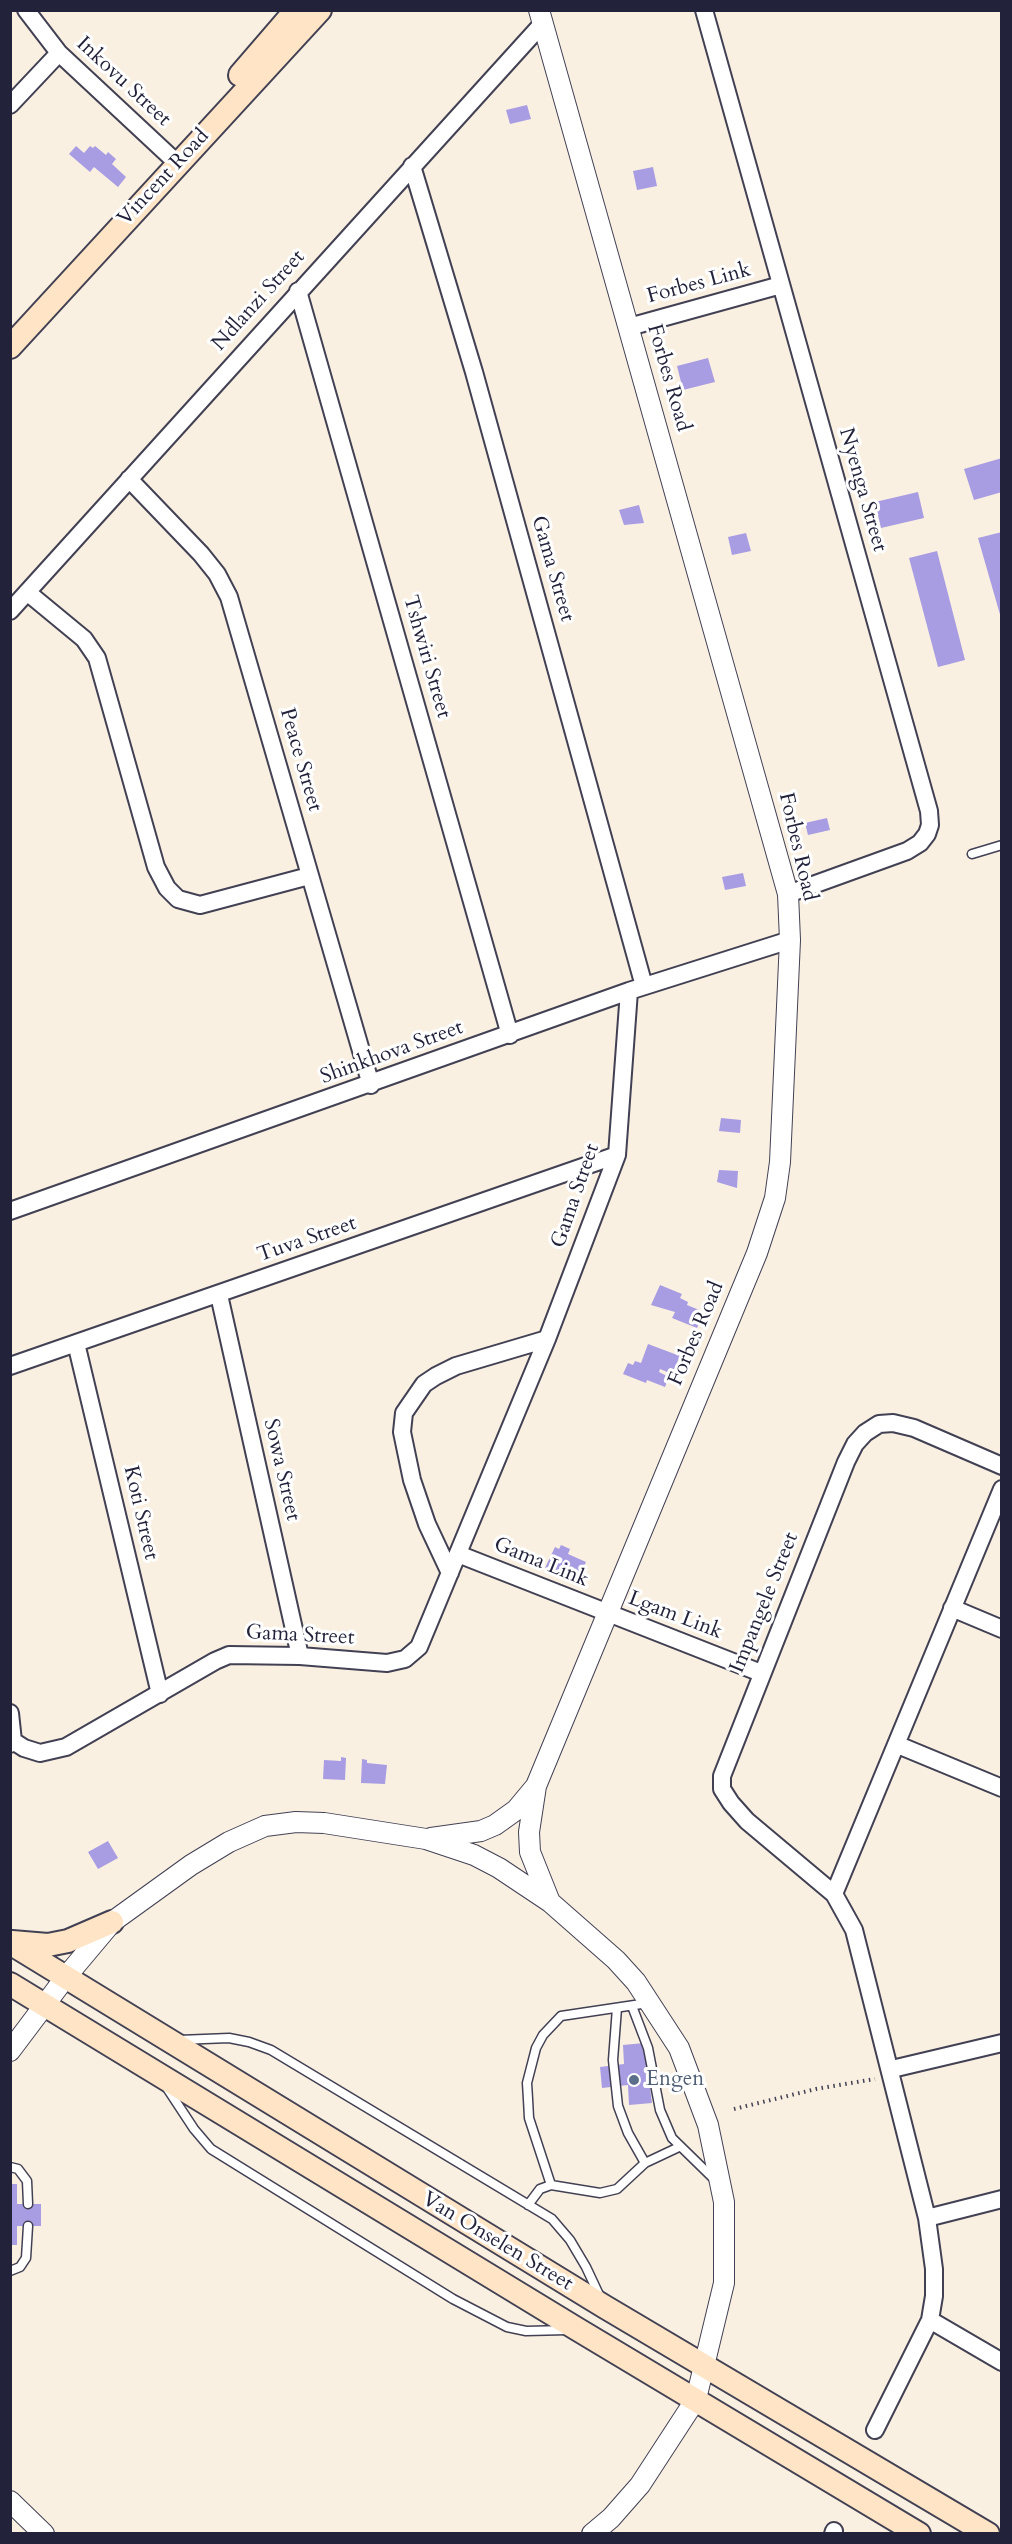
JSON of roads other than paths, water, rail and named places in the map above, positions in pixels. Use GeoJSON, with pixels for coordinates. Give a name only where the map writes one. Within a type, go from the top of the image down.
{"type":"FeatureCollection","features":[{"type":"Feature","properties":{"kind":"main road","name":"Vincent Road"},"geometry":{"type":"LineString","coordinates":[[10,347],[173,160],[296,10]]}},
{"type":"Feature","properties":{"kind":"main road","name":"Vincent Road"},"geometry":{"type":"LineString","coordinates":[[10,334],[173,160],[320,10]]}},
{"type":"Feature","properties":{"kind":"main road"},"geometry":{"type":"LineString","coordinates":[[10,1942],[48,1945],[68,1941],[112,1922]]}},
{"type":"Feature","properties":{"kind":"main road","name":"Van Onselen Street"},"geometry":{"type":"LineString","coordinates":[[10,1942],[167,2041],[605,2307],[988,2534]]}},
{"type":"Feature","properties":{"kind":"main road","name":"Van Onselen Street"},"geometry":{"type":"LineString","coordinates":[[10,1984],[577,2330],[919,2534]]}},
{"type":"Feature","properties":{"kind":"street","name":"Inkovu Street"},"geometry":{"type":"LineString","coordinates":[[26,10],[59,53],[173,160]]}},
{"type":"Feature","properties":{"kind":"street","name":"Nyenga Street"},"geometry":{"type":"LineString","coordinates":[[704,10],[929,811],[930,825],[920,843],[907,851],[788,894]]}},
{"type":"Feature","properties":{"kind":"street","name":"Ndlanzi Street"},"geometry":{"type":"LineString","coordinates":[[10,611],[412,166],[541,17]]}},
{"type":"Feature","properties":{"kind":"street","name":"Forbes Road"},"geometry":{"type":"LineString","coordinates":[[541,17],[788,894],[790,940],[780,1162],[768,1224],[536,1786],[529,1832],[530,1852],[550,1902]]}},
{"type":"Feature","properties":{"kind":"street"},"geometry":{"type":"LineString","coordinates":[[10,105],[59,53]]}},
{"type":"Feature","properties":{"kind":"street","name":"Gama Street"},"geometry":{"type":"LineString","coordinates":[[10,1713],[11,1741],[40,1753],[66,1748],[229,1655],[300,1656],[387,1663],[405,1659],[419,1647],[547,1339],[617,1155],[637,988],[474,372],[412,166]]}},
{"type":"Feature","properties":{"kind":"street","name":"Forbes Link"},"geometry":{"type":"LineString","coordinates":[[628,327],[781,285]]}},
{"type":"Feature","properties":{"kind":"street","name":"Tshwiri Street"},"geometry":{"type":"LineString","coordinates":[[298,291],[510,1035]]}},
{"type":"Feature","properties":{"kind":"street","name":"Peace Street"},"geometry":{"type":"LineString","coordinates":[[129,479],[201,554],[217,574],[229,597],[371,1085]]}},
{"type":"Feature","properties":{"kind":"street"},"geometry":{"type":"LineString","coordinates":[[27,592],[84,639],[97,658],[156,867],[167,888],[178,899],[200,905],[309,876]]}},
{"type":"Feature","properties":{"kind":"street","name":"Shinkhova Street"},"geometry":{"type":"LineString","coordinates":[[10,1211],[371,1085],[637,988],[790,940]]}},
{"type":"Feature","properties":{"kind":"street","name":"Tuva Street"},"geometry":{"type":"LineString","coordinates":[[10,1366],[617,1155]]}},
{"type":"Feature","properties":{"kind":"street","name":"Sowa Street"},"geometry":{"type":"LineString","coordinates":[[219,1295],[300,1656]]}},
{"type":"Feature","properties":{"kind":"street"},"geometry":{"type":"LineString","coordinates":[[450,1573],[427,1524],[412,1480],[402,1432],[404,1413],[424,1384],[436,1376],[456,1366],[547,1339]]}},
{"type":"Feature","properties":{"kind":"street","name":"Koti Street"},"geometry":{"type":"LineString","coordinates":[[76,1343],[160,1694]]}},
{"type":"Feature","properties":{"kind":"street","name":"Impangele Street"},"geometry":{"type":"LineString","coordinates":[[834,1894],[747,1821],[722,1789],[722,1776],[761,1673],[846,1462],[855,1444],[865,1434],[879,1424],[893,1423],[914,1428],[1002,1466]]}},
{"type":"Feature","properties":{"kind":"street"},"geometry":{"type":"LineString","coordinates":[[875,2430],[930,2320],[934,2269],[927,2218],[893,2072],[854,1930],[834,1894],[898,1745],[1002,1490]]}},
{"type":"Feature","properties":{"kind":"street","name":"Gama Link"},"geometry":{"type":"LineString","coordinates":[[458,1554],[606,1613]]}},
{"type":"Feature","properties":{"kind":"street"},"geometry":{"type":"LineString","coordinates":[[952,1608],[1002,1629]]}},
{"type":"Feature","properties":{"kind":"street","name":"Lgam Link"},"geometry":{"type":"LineString","coordinates":[[606,1613],[761,1673]]}},
{"type":"Feature","properties":{"kind":"street"},"geometry":{"type":"LineString","coordinates":[[898,1745],[1002,1788]]}},
{"type":"Feature","properties":{"kind":"street","name":"Forbes Road"},"geometry":{"type":"LineString","coordinates":[[426,1839],[474,1832],[495,1825],[516,1810],[536,1786]]}},
{"type":"Feature","properties":{"kind":"street"},"geometry":{"type":"LineString","coordinates":[[10,2050],[44,2004],[112,1922],[191,1865],[229,1842],[265,1826],[296,1822],[324,1823],[426,1839],[490,1864],[550,1902],[616,1960],[642,2004],[679,2048],[696,2087],[708,2125],[722,2186],[725,2232],[724,2283],[696,2399],[640,2485],[611,2518],[592,2534]]}},
{"type":"Feature","properties":{"kind":"street"},"geometry":{"type":"LineString","coordinates":[[893,2072],[1002,2043]]}},
{"type":"Feature","properties":{"kind":"street"},"geometry":{"type":"LineString","coordinates":[[927,2218],[1002,2199]]}},
{"type":"Feature","properties":{"kind":"street"},"geometry":{"type":"LineString","coordinates":[[930,2320],[1002,2362]]}},
{"type":"Feature","properties":{"kind":"street"},"geometry":{"type":"LineString","coordinates":[[10,2501],[44,2534]]}},
{"type":"Feature","properties":{"kind":"lane"},"geometry":{"type":"LineString","coordinates":[[972,854],[1002,845]]}},
{"type":"Feature","properties":{"kind":"lane"},"geometry":{"type":"LineString","coordinates":[[551,2185],[529,2118],[527,2083],[536,2048],[556,2018],[642,2004],[660,2110],[672,2138],[722,2186]]}},
{"type":"Feature","properties":{"kind":"lane"},"geometry":{"type":"LineString","coordinates":[[617,2008],[613,2060],[618,2106],[628,2133],[645,2163]]}},
{"type":"Feature","properties":{"kind":"lane"},"geometry":{"type":"LineString","coordinates":[[167,2041],[229,2038],[271,2050],[552,2219],[570,2240],[605,2307]]}},
{"type":"Feature","properties":{"kind":"lane"},"geometry":{"type":"LineString","coordinates":[[158,2074],[183,2114],[211,2149],[453,2300],[507,2327],[526,2331],[577,2330]]}},
{"type":"Feature","properties":{"kind":"lane"},"geometry":{"type":"LineString","coordinates":[[528,2205],[540,2190],[551,2185],[609,2192],[618,2189],[645,2163],[679,2147]]}},
{"type":"Feature","properties":{"kind":"lane"},"geometry":{"type":"LineString","coordinates":[[10,2167],[18,2169],[27,2181],[28,2204]]}},
{"type":"Feature","properties":{"kind":"lane"},"geometry":{"type":"LineString","coordinates":[[10,2271],[20,2267],[26,2259],[28,2226]]}},
{"type":"Feature","properties":{"kind":"place","name":"Engen"},"geometry":{"type":"Point","coordinates":[634,2080]}}]}
